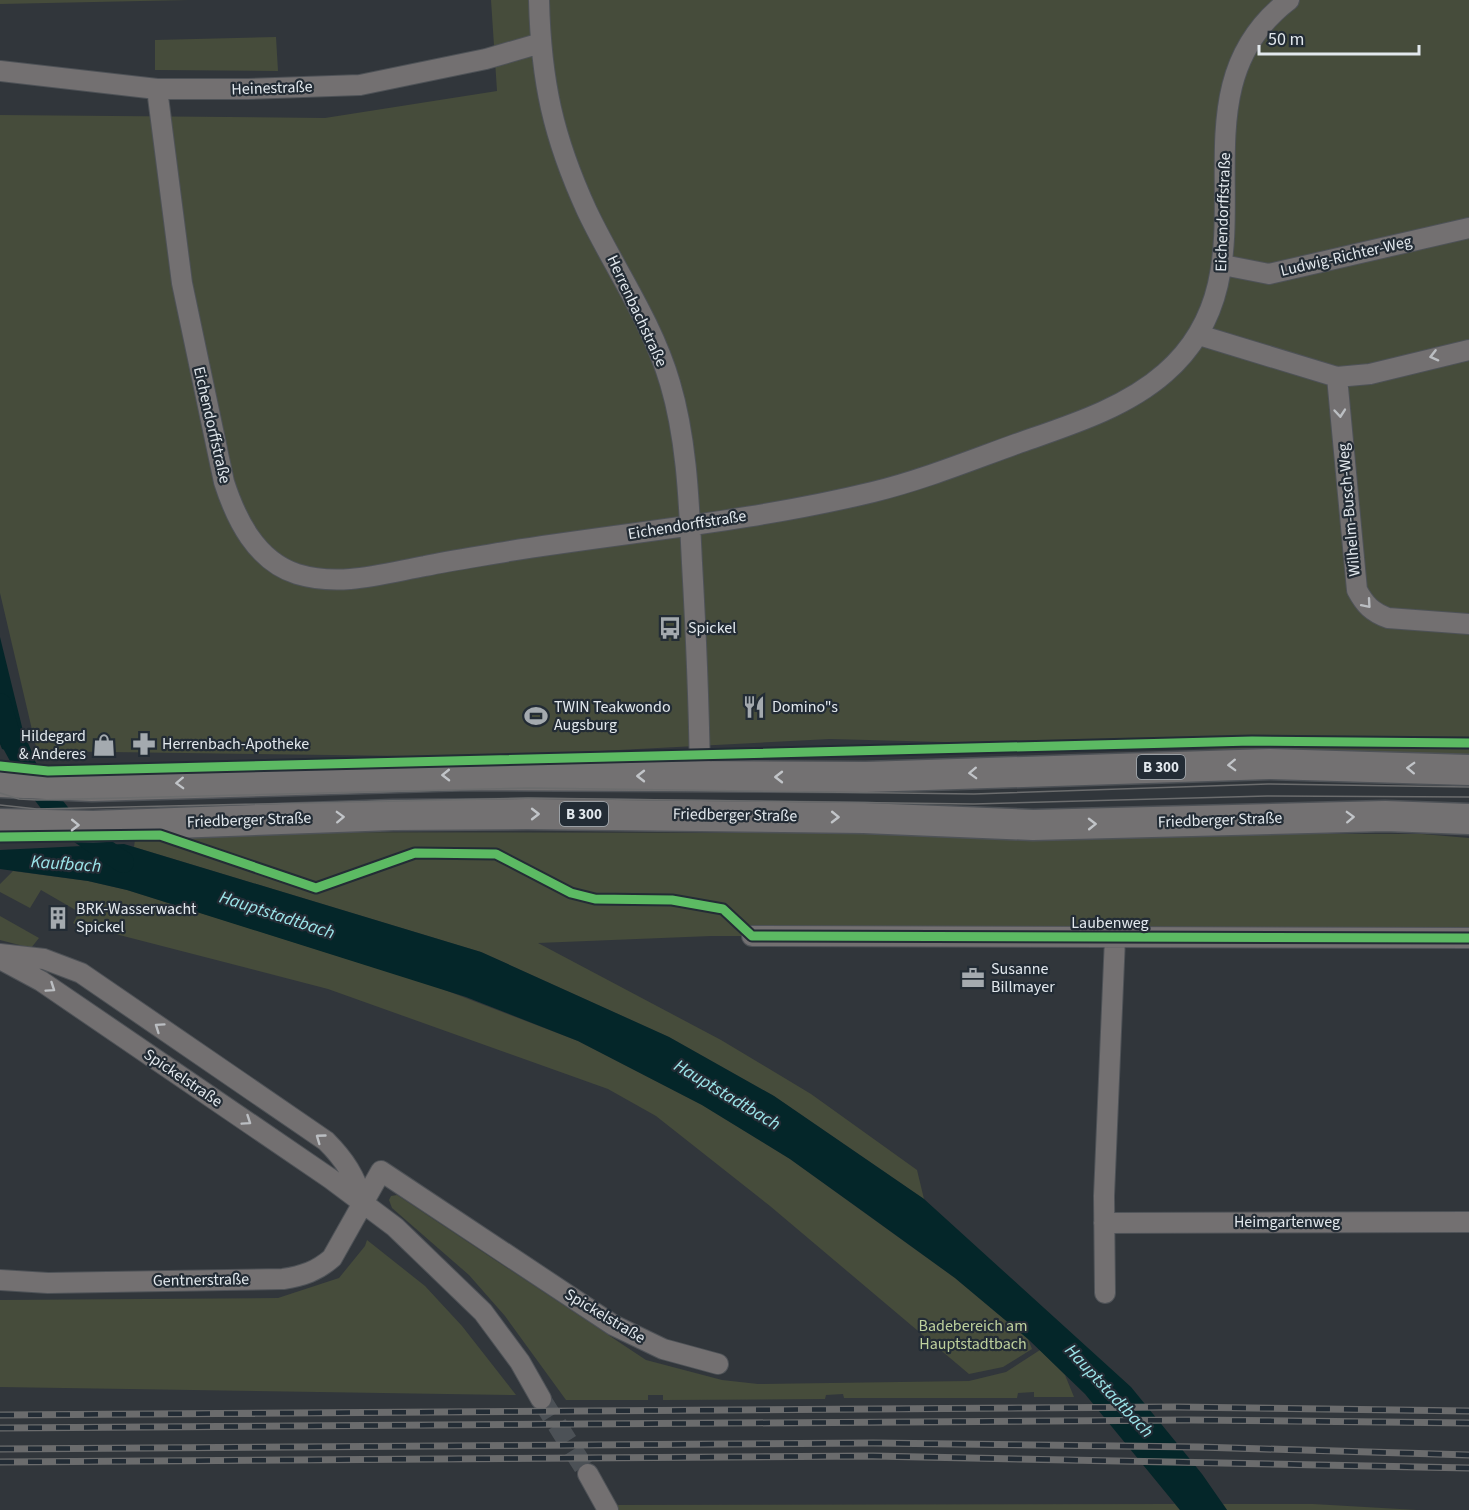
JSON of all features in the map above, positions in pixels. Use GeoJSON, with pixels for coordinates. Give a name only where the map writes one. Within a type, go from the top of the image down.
{"type":"FeatureCollection","features":[{"type":"Feature","properties":{"kind":"main road","name":"B 300"},"geometry":{"type":"LineString","coordinates":[[0,782],[78,785],[468,775],[866,777],[1270,764],[1469,770]]}},
{"type":"Feature","properties":{"kind":"main road","name":"Friedberger Straße"},"geometry":{"type":"LineString","coordinates":[[8,824],[134,824],[393,815],[527,814],[864,818],[1033,825],[1385,816],[1469,819]]}},
{"type":"Feature","properties":{"kind":"street","name":"Herrenbachstraße"},"geometry":{"type":"LineString","coordinates":[[538,0],[544,85],[561,147],[587,211],[636,303],[670,382],[682,444],[690,524],[700,776]]}},
{"type":"Feature","properties":{"kind":"street","name":"Eichendorffstraße"},"geometry":{"type":"LineString","coordinates":[[157,89],[182,283],[224,482],[234,513],[242,527],[270,559],[292,572],[310,577],[351,580],[461,559],[783,510],[875,491],[1043,435],[1135,395],[1166,372],[1199,335],[1212,310],[1223,265],[1226,105],[1236,72],[1257,33],[1289,0]]}},
{"type":"Feature","properties":{"kind":"street","name":"Heinestraße"},"geometry":{"type":"LineString","coordinates":[[0,71],[157,89],[248,90],[360,85],[486,59],[540,43]]}},
{"type":"Feature","properties":{"kind":"street","name":"Ludwig-Richter-Weg"},"geometry":{"type":"LineString","coordinates":[[1223,265],[1269,274],[1469,228]]}},
{"type":"Feature","properties":{"kind":"street"},"geometry":{"type":"LineString","coordinates":[[1199,335],[1337,377],[1370,374],[1469,350]]}},
{"type":"Feature","properties":{"kind":"street","name":"Wilhelm-Busch-Weg"},"geometry":{"type":"LineString","coordinates":[[1337,377],[1357,591],[1364,604],[1375,613],[1388,618],[1469,624]]}},
{"type":"Feature","properties":{"kind":"street","name":"Laubenweg"},"geometry":{"type":"LineString","coordinates":[[752,936],[1469,939]]}},
{"type":"Feature","properties":{"kind":"street"},"geometry":{"type":"LineString","coordinates":[[1105,1293],[1104,1223],[1114,938]]}},
{"type":"Feature","properties":{"kind":"street","name":"Spickelstraße"},"geometry":{"type":"LineString","coordinates":[[0,957],[44,959],[81,973],[326,1141],[343,1157],[355,1176],[363,1202]]}},
{"type":"Feature","properties":{"kind":"street","name":"Spickelstraße"},"geometry":{"type":"LineString","coordinates":[[0,957],[41,981],[363,1202],[434,1262],[483,1312],[520,1362],[541,1399]]}},
{"type":"Feature","properties":{"kind":"street","name":"Spickelstraße"},"geometry":{"type":"LineString","coordinates":[[343,1157],[381,1171],[614,1324],[663,1349],[718,1364]]}},
{"type":"Feature","properties":{"kind":"street"},"geometry":{"type":"LineString","coordinates":[[363,1202],[381,1171]]}},
{"type":"Feature","properties":{"kind":"street","name":"Gentnerstraße"},"geometry":{"type":"LineString","coordinates":[[0,1280],[48,1283],[283,1280],[319,1269],[332,1258],[363,1202]]}},
{"type":"Feature","properties":{"kind":"street","name":"Heimgartenweg"},"geometry":{"type":"LineString","coordinates":[[1104,1223],[1469,1222]]}},
{"type":"Feature","properties":{"kind":"street"},"geometry":{"type":"LineString","coordinates":[[588,1474],[608,1510]]}},
{"type":"Feature","properties":{"kind":"green space"},"geometry":{"type":"Polygon","coordinates":[[[0,0],[189,0],[0,4],[0,0]]]}},
{"type":"Feature","properties":{"kind":"green space"},"geometry":{"type":"Polygon","coordinates":[[[491,0],[1469,0],[1469,756],[830,739],[482,757],[37,751],[0,593],[0,115],[325,118],[497,91],[491,0]]]}},
{"type":"Feature","properties":{"kind":"green space"},"geometry":{"type":"Polygon","coordinates":[[[276,37],[278,71],[155,70],[155,40],[276,37]]]}},
{"type":"Feature","properties":{"kind":"green space"},"geometry":{"type":"Polygon","coordinates":[[[136,832],[1422,834],[1469,838],[1469,935],[711,936],[538,943],[721,1040],[811,1094],[917,1170],[924,1199],[774,1096],[669,1037],[481,952],[134,847],[136,832]]]}},
{"type":"Feature","properties":{"kind":"green space","name":"Badebereich am Hauptstadtbach"},"geometry":{"type":"Polygon","coordinates":[[[13,871],[88,881],[127,890],[437,987],[578,1041],[702,1105],[790,1159],[955,1278],[1028,1339],[1032,1349],[1003,1367],[969,1374],[770,1206],[656,1116],[608,1089],[328,989],[100,930],[84,929],[73,923],[79,912],[41,890],[30,908],[0,892],[0,884],[13,871]]]}},
{"type":"Feature","properties":{"kind":"green space"},"geometry":{"type":"Polygon","coordinates":[[[0,916],[39,938],[31,948],[0,940],[0,916]]]}},
{"type":"Feature","properties":{"kind":"green space"},"geometry":{"type":"Polygon","coordinates":[[[397,1195],[646,1360],[722,1380],[758,1384],[969,1381],[1006,1372],[1040,1350],[1065,1375],[1074,1397],[1034,1397],[1034,1392],[1018,1393],[1017,1398],[844,1398],[843,1394],[826,1395],[825,1399],[663,1400],[663,1395],[648,1395],[648,1400],[566,1400],[505,1316],[469,1275],[392,1208],[389,1200],[391,1196],[397,1195]]]}},
{"type":"Feature","properties":{"kind":"green space"},"geometry":{"type":"Polygon","coordinates":[[[367,1240],[425,1286],[462,1326],[516,1395],[0,1387],[0,1300],[278,1298],[339,1278],[365,1246],[367,1240]]]}},
{"type":"Feature","properties":{"kind":"green space"},"geometry":{"type":"Polygon","coordinates":[[[1175,1504],[1180,1510],[608,1510],[606,1505],[1175,1504]]]}},
{"type":"Feature","properties":{"kind":"green space"},"geometry":{"type":"Polygon","coordinates":[[[1223,1504],[1313,1504],[1417,1510],[1227,1510],[1223,1504]]]}},
{"type":"Feature","properties":{"kind":"water"},"geometry":{"type":"Polygon","coordinates":[[[0,637],[23,731],[34,757],[2,749],[0,744],[0,637]]]}},
{"type":"Feature","properties":{"kind":"water"},"geometry":{"type":"Polygon","coordinates":[[[124,844],[481,952],[669,1037],[774,1096],[924,1199],[1131,1387],[1202,1474],[1227,1510],[1180,1510],[1085,1394],[1028,1339],[955,1278],[790,1159],[702,1105],[578,1041],[466,997],[127,890],[88,881],[0,869],[0,850],[124,844]]]}},
{"type":"Feature","properties":{"kind":"waterway","name":"Kaufbach"},"geometry":{"type":"LineString","coordinates":[[0,704],[11,740],[33,780],[67,824],[123,862]]}},
{"type":"Feature","properties":{"kind":"tunnel"},"geometry":{"type":"LineString","coordinates":[[541,1399],[588,1474]]}},
{"type":"Feature","properties":{"kind":"tram line"},"geometry":{"type":"LineString","coordinates":[[0,793],[19,799],[37,800],[528,788],[974,794],[1268,784],[1469,787]]}},
{"type":"Feature","properties":{"kind":"tram line"},"geometry":{"type":"LineString","coordinates":[[0,805],[37,809],[528,798],[974,804],[1267,796],[1469,797]]}},
{"type":"Feature","properties":{"kind":"railway"},"geometry":{"type":"LineString","coordinates":[[0,1415],[1177,1407],[1469,1411]]}},
{"type":"Feature","properties":{"kind":"railway"},"geometry":{"type":"LineString","coordinates":[[0,1428],[1191,1420],[1469,1423]]}},
{"type":"Feature","properties":{"kind":"railway"},"geometry":{"type":"LineString","coordinates":[[0,1449],[873,1443],[1199,1447],[1469,1455]]}},
{"type":"Feature","properties":{"kind":"railway"},"geometry":{"type":"LineString","coordinates":[[0,1462],[873,1456],[1469,1468]]}},
{"type":"Feature","properties":{"kind":"cycle path"},"geometry":{"type":"LineString","coordinates":[[0,766],[48,771],[1252,741],[1469,743]]}},
{"type":"Feature","properties":{"kind":"cycle path"},"geometry":{"type":"LineString","coordinates":[[0,837],[160,835],[316,888],[415,853],[496,854],[571,893],[595,899],[672,900],[723,909],[752,936],[1469,938]]}},
{"type":"Feature","properties":{"kind":"place","name":"Spickel"},"geometry":{"type":"Point","coordinates":[670,628]}},
{"type":"Feature","properties":{"kind":"place","name":"Domino\"s"},"geometry":{"type":"Point","coordinates":[754,707]}},
{"type":"Feature","properties":{"kind":"place","name":"TWIN Teakwondo Augsburg"},"geometry":{"type":"Point","coordinates":[536,716]}},
{"type":"Feature","properties":{"kind":"place","name":"Herrenbach-Apotheke"},"geometry":{"type":"Point","coordinates":[144,744]}},
{"type":"Feature","properties":{"kind":"place","name":"Hildegard & Anderes"},"geometry":{"type":"Point","coordinates":[104,745]}},
{"type":"Feature","properties":{"kind":"place","name":"BRK-Wasserwacht Spickel"},"geometry":{"type":"Point","coordinates":[58,918]}},
{"type":"Feature","properties":{"kind":"place","name":"Susanne Billmayer"},"geometry":{"type":"Point","coordinates":[973,978]}},
{"type":"Feature","properties":{"kind":"water label","name":"Hauptstadtbach"},"geometry":{"type":"Point","coordinates":[277,915]}},
{"type":"Feature","properties":{"kind":"water label","name":"Hauptstadtbach"},"geometry":{"type":"Point","coordinates":[727,1095]}},
{"type":"Feature","properties":{"kind":"water label","name":"Hauptstadtbach"},"geometry":{"type":"Point","coordinates":[1109,1391]}}]}
